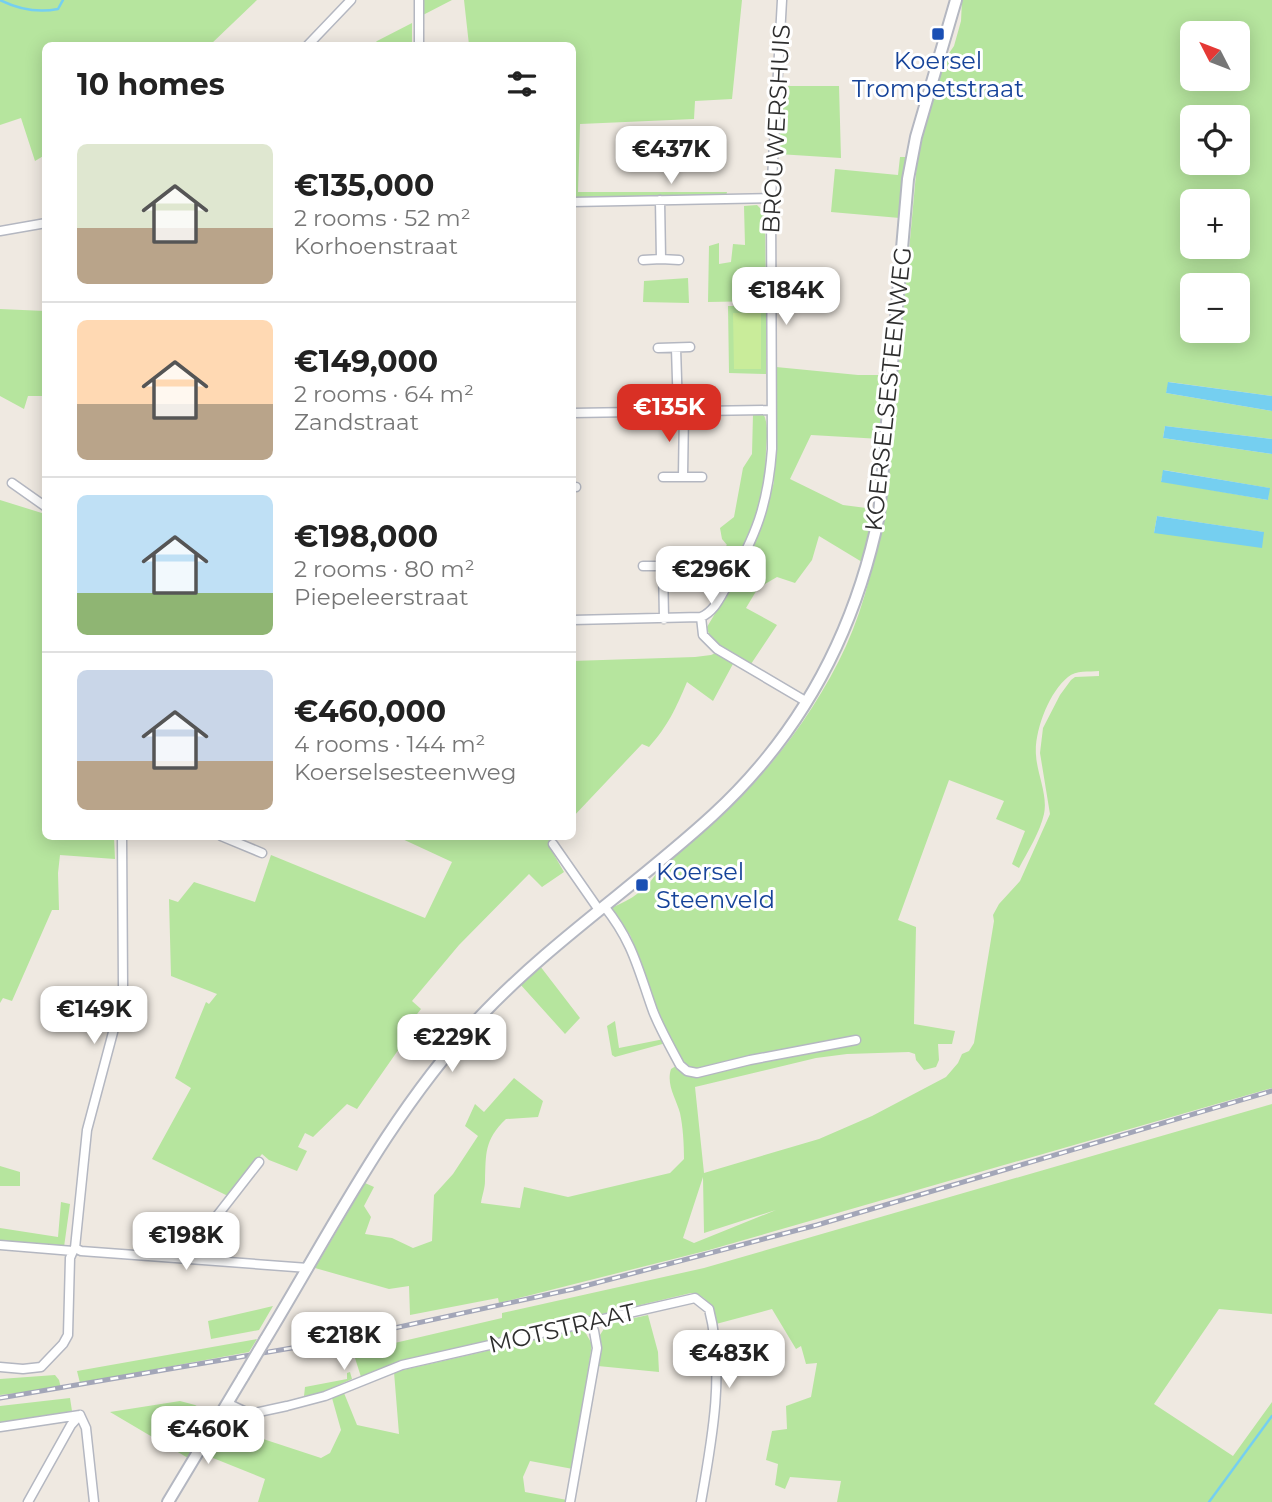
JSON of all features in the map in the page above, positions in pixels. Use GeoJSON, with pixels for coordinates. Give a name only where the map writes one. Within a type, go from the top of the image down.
{"type":"FeatureCollection","features":[{"type":"Feature","properties":{"kind":"street"},"geometry":{"type":"LineString","coordinates":[[311,42],[351,0]]}},
{"type":"Feature","properties":{"kind":"street"},"geometry":{"type":"LineString","coordinates":[[419,0],[419,42]]}},
{"type":"Feature","properties":{"kind":"street","name":"BROUWERSHUIS"},"geometry":{"type":"LineString","coordinates":[[701,617],[713,609],[751,543],[769,484],[771,198],[782,0]]}},
{"type":"Feature","properties":{"kind":"street","name":"KOERSELSESTEENWEG"},"geometry":{"type":"LineString","coordinates":[[168,1502],[390,1131],[444,1059],[511,986],[733,795],[781,742],[842,639],[870,557],[883,479],[908,179],[916,137],[956,0]]}},
{"type":"Feature","properties":{"kind":"street"},"geometry":{"type":"LineString","coordinates":[[576,202],[771,198]]}},
{"type":"Feature","properties":{"kind":"street"},"geometry":{"type":"LineString","coordinates":[[660,200],[661,260]]}},
{"type":"Feature","properties":{"kind":"street"},"geometry":{"type":"LineString","coordinates":[[0,231],[42,224]]}},
{"type":"Feature","properties":{"kind":"street"},"geometry":{"type":"LineString","coordinates":[[643,260],[679,260]]}},
{"type":"Feature","properties":{"kind":"street"},"geometry":{"type":"LineString","coordinates":[[658,348],[690,347]]}},
{"type":"Feature","properties":{"kind":"street"},"geometry":{"type":"LineString","coordinates":[[676,348],[683,476]]}},
{"type":"Feature","properties":{"kind":"street"},"geometry":{"type":"LineString","coordinates":[[576,413],[771,410]]}},
{"type":"Feature","properties":{"kind":"street"},"geometry":{"type":"LineString","coordinates":[[663,477],[702,477]]}},
{"type":"Feature","properties":{"kind":"street"},"geometry":{"type":"LineString","coordinates":[[12,483],[42,504]]}},
{"type":"Feature","properties":{"kind":"street"},"geometry":{"type":"LineString","coordinates":[[643,566],[677,565]]}},
{"type":"Feature","properties":{"kind":"street"},"geometry":{"type":"LineString","coordinates":[[663,566],[664,619]]}},
{"type":"Feature","properties":{"kind":"street"},"geometry":{"type":"LineString","coordinates":[[576,620],[701,617],[703,635],[718,649],[807,702]]}},
{"type":"Feature","properties":{"kind":"street"},"geometry":{"type":"LineString","coordinates":[[0,1367],[41,1367],[68,1335],[70,1258],[74,1249],[87,1130],[123,986],[121,840]]}},
{"type":"Feature","properties":{"kind":"street"},"geometry":{"type":"LineString","coordinates":[[242,840],[262,853]]}},
{"type":"Feature","properties":{"kind":"street"},"geometry":{"type":"LineString","coordinates":[[553,845],[601,908],[619,925],[632,947],[654,1014],[680,1065],[687,1071],[697,1073],[750,1059],[856,1040]]}},
{"type":"Feature","properties":{"kind":"street"},"geometry":{"type":"LineString","coordinates":[[185,1257],[259,1163]]}},
{"type":"Feature","properties":{"kind":"street"},"geometry":{"type":"LineString","coordinates":[[0,1245],[308,1268]]}},
{"type":"Feature","properties":{"kind":"street","name":"MOTSTRAAT"},"geometry":{"type":"LineString","coordinates":[[227,1403],[246,1412],[278,1408],[325,1396],[402,1365],[695,1298],[709,1309],[716,1349],[708,1464],[701,1502]]}},
{"type":"Feature","properties":{"kind":"street"},"geometry":{"type":"LineString","coordinates":[[570,1502],[597,1349],[590,1321]]}},
{"type":"Feature","properties":{"kind":"street"},"geometry":{"type":"LineString","coordinates":[[0,1427],[80,1415]]}},
{"type":"Feature","properties":{"kind":"street"},"geometry":{"type":"LineString","coordinates":[[28,1502],[71,1424],[80,1415]]}},
{"type":"Feature","properties":{"kind":"street"},"geometry":{"type":"LineString","coordinates":[[80,1415],[86,1428],[94,1502]]}},
{"type":"Feature","properties":{"kind":"green space"},"geometry":{"type":"Polygon","coordinates":[[[0,0],[257,0],[213,42],[42,42],[42,157],[35,161],[21,118],[0,125],[0,0]]]}},
{"type":"Feature","properties":{"kind":"green space"},"geometry":{"type":"Polygon","coordinates":[[[424,0],[452,0],[423,15],[424,0]]]}},
{"type":"Feature","properties":{"kind":"green space"},"geometry":{"type":"Polygon","coordinates":[[[464,0],[742,0],[732,99],[695,101],[694,119],[580,124],[578,192],[727,192],[726,196],[576,198],[576,42],[469,42],[464,0]]]}},
{"type":"Feature","properties":{"kind":"green space"},"geometry":{"type":"Polygon","coordinates":[[[962,0],[1272,0],[1272,396],[1169,382],[1166,393],[1272,411],[1272,439],[1165,426],[1163,438],[1272,454],[1272,1088],[709,1250],[499,1303],[498,1298],[410,1315],[409,1286],[389,1289],[315,1268],[365,1183],[374,1187],[364,1206],[371,1217],[365,1234],[392,1238],[413,1248],[432,1241],[434,1195],[453,1174],[478,1136],[465,1126],[475,1104],[484,1112],[514,1078],[543,1101],[538,1117],[506,1119],[494,1134],[486,1155],[481,1203],[520,1208],[524,1187],[568,1197],[670,1173],[684,1159],[681,1118],[670,1075],[671,1069],[676,1066],[686,1075],[698,1076],[697,1070],[682,1063],[656,1012],[630,935],[611,908],[644,888],[659,869],[720,818],[763,773],[809,712],[835,669],[854,628],[871,570],[887,492],[917,163],[943,62],[954,46],[961,21],[962,0]],[[1164,470],[1161,481],[1268,500],[1269,488],[1164,470]],[[1157,516],[1154,533],[1263,532],[1157,516]],[[1099,671],[1079,672],[1068,677],[1055,692],[1044,713],[1037,735],[1036,755],[1045,799],[1044,814],[1037,835],[1019,868],[1012,864],[1025,831],[996,819],[1004,801],[949,780],[898,920],[916,927],[914,1024],[955,1031],[952,1044],[938,1044],[939,1060],[936,1067],[924,1070],[915,1054],[909,1052],[847,1054],[816,1058],[695,1087],[704,1173],[819,1139],[872,1116],[946,1077],[962,1054],[969,1051],[974,1043],[993,915],[999,904],[1020,881],[1050,814],[1040,753],[1043,728],[1071,680],[1075,677],[1099,676],[1099,671]],[[703,1177],[683,1238],[694,1243],[776,1210],[704,1233],[703,1177]]]}},
{"type":"Feature","properties":{"kind":"green space"},"geometry":{"type":"Polygon","coordinates":[[[412,23],[412,42],[377,41],[412,23]]]}},
{"type":"Feature","properties":{"kind":"green space"},"geometry":{"type":"Polygon","coordinates":[[[781,86],[839,86],[841,158],[778,154],[781,86]]]}},
{"type":"Feature","properties":{"kind":"green space"},"geometry":{"type":"Polygon","coordinates":[[[900,157],[906,157],[900,218],[831,212],[835,169],[898,175],[900,157]]]}},
{"type":"Feature","properties":{"kind":"green space"},"geometry":{"type":"Polygon","coordinates":[[[757,205],[765,213],[766,301],[708,302],[709,246],[719,243],[719,264],[731,262],[733,244],[745,245],[744,206],[757,205]]]}},
{"type":"Feature","properties":{"kind":"green space"},"geometry":{"type":"Polygon","coordinates":[[[688,278],[689,303],[643,302],[644,281],[688,278]]]}},
{"type":"Feature","properties":{"kind":"green space"},"geometry":{"type":"Polygon","coordinates":[[[728,306],[766,306],[766,374],[729,373],[728,306]]]}},
{"type":"Feature","properties":{"kind":"green space"},"geometry":{"type":"Polygon","coordinates":[[[0,309],[42,311],[42,396],[28,396],[24,409],[0,396],[0,309]]]}},
{"type":"Feature","properties":{"kind":"green space"},"geometry":{"type":"Polygon","coordinates":[[[733,313],[761,313],[761,369],[734,369],[733,313]]]}},
{"type":"Feature","properties":{"kind":"green space"},"geometry":{"type":"Polygon","coordinates":[[[776,367],[885,375],[881,439],[811,435],[790,479],[843,505],[874,509],[862,562],[819,536],[812,560],[795,583],[777,577],[758,588],[746,608],[777,625],[751,664],[718,645],[707,627],[738,575],[765,514],[774,482],[776,367]]]}},
{"type":"Feature","properties":{"kind":"green space"},"geometry":{"type":"Polygon","coordinates":[[[763,413],[767,436],[763,487],[749,535],[724,583],[716,570],[715,556],[727,545],[722,539],[720,528],[734,517],[743,468],[752,454],[753,414],[763,413]]]}},
{"type":"Feature","properties":{"kind":"green space"},"geometry":{"type":"Polygon","coordinates":[[[0,500],[42,513],[42,840],[114,840],[115,859],[60,855],[59,910],[52,910],[12,1001],[3,998],[0,1003],[0,500]]]}},
{"type":"Feature","properties":{"kind":"green space"},"geometry":{"type":"Polygon","coordinates":[[[718,652],[734,662],[713,701],[687,682],[671,716],[656,739],[649,747],[642,744],[576,814],[576,661],[711,655],[718,652]]]}},
{"type":"Feature","properties":{"kind":"green space"},"geometry":{"type":"Polygon","coordinates":[[[404,840],[553,840],[549,846],[564,872],[542,887],[529,874],[459,945],[412,1001],[421,1009],[403,1032],[408,1036],[357,1109],[347,1104],[313,1137],[305,1133],[298,1147],[307,1151],[297,1171],[269,1160],[262,1154],[228,1196],[152,1159],[191,1088],[175,1078],[206,1002],[209,1004],[217,994],[171,976],[169,899],[178,902],[194,882],[255,902],[271,855],[425,918],[452,862],[404,840]]]}},
{"type":"Feature","properties":{"kind":"green space"},"geometry":{"type":"Polygon","coordinates":[[[540,966],[580,1018],[565,1034],[520,984],[540,966]]]}},
{"type":"Feature","properties":{"kind":"green space"},"geometry":{"type":"Polygon","coordinates":[[[615,1021],[619,1048],[664,1039],[666,1043],[615,1057],[612,1055],[607,1026],[615,1021]]]}},
{"type":"Feature","properties":{"kind":"green space"},"geometry":{"type":"Polygon","coordinates":[[[1272,1104],[1272,1314],[1219,1309],[1154,1404],[1233,1456],[1272,1402],[1272,1502],[837,1502],[841,1481],[790,1477],[785,1489],[775,1485],[778,1464],[766,1460],[772,1431],[787,1429],[786,1406],[811,1397],[817,1363],[806,1364],[801,1346],[796,1349],[772,1309],[716,1324],[706,1300],[691,1293],[408,1360],[361,1377],[355,1358],[356,1352],[502,1318],[502,1313],[704,1268],[1272,1104]]]}},
{"type":"Feature","properties":{"kind":"green space"},"geometry":{"type":"Polygon","coordinates":[[[0,1166],[20,1172],[20,1186],[0,1186],[0,1166]]]}},
{"type":"Feature","properties":{"kind":"green space"},"geometry":{"type":"Polygon","coordinates":[[[61,1202],[70,1204],[64,1247],[0,1243],[0,1228],[58,1237],[61,1202]]]}},
{"type":"Feature","properties":{"kind":"green space"},"geometry":{"type":"Polygon","coordinates":[[[273,1306],[259,1330],[211,1339],[208,1321],[273,1306]]]}},
{"type":"Feature","properties":{"kind":"green space"},"geometry":{"type":"Polygon","coordinates":[[[648,1315],[658,1352],[659,1372],[598,1366],[602,1349],[600,1335],[607,1324],[648,1315]]]}},
{"type":"Feature","properties":{"kind":"green space"},"geometry":{"type":"Polygon","coordinates":[[[579,1330],[585,1332],[592,1344],[573,1469],[530,1461],[523,1477],[525,1492],[567,1502],[258,1502],[265,1479],[203,1454],[221,1425],[321,1458],[330,1453],[341,1430],[332,1398],[344,1393],[357,1425],[399,1434],[394,1372],[579,1330]]]}},
{"type":"Feature","properties":{"kind":"green space"},"geometry":{"type":"Polygon","coordinates":[[[257,1339],[249,1352],[80,1383],[77,1371],[257,1339]]]}},
{"type":"Feature","properties":{"kind":"green space"},"geometry":{"type":"Polygon","coordinates":[[[350,1372],[352,1379],[321,1393],[304,1396],[305,1387],[347,1379],[347,1373],[350,1372]]]}},
{"type":"Feature","properties":{"kind":"green space"},"geometry":{"type":"Polygon","coordinates":[[[55,1375],[61,1388],[0,1395],[0,1379],[55,1375]]]}},
{"type":"Feature","properties":{"kind":"green space"},"geometry":{"type":"Polygon","coordinates":[[[70,1398],[72,1411],[31,1420],[0,1422],[0,1406],[70,1398]]]}},
{"type":"Feature","properties":{"kind":"green space"},"geometry":{"type":"Polygon","coordinates":[[[180,1401],[195,1405],[214,1416],[188,1458],[110,1412],[180,1401]]]}},
{"type":"Feature","properties":{"kind":"water"},"geometry":{"type":"Polygon","coordinates":[[[1168,382],[1272,396],[1272,411],[1166,393],[1168,382]]]}},
{"type":"Feature","properties":{"kind":"water"},"geometry":{"type":"Polygon","coordinates":[[[1165,426],[1272,439],[1272,454],[1163,438],[1165,426]]]}},
{"type":"Feature","properties":{"kind":"water"},"geometry":{"type":"Polygon","coordinates":[[[1163,470],[1270,488],[1268,500],[1161,482],[1163,470]]]}},
{"type":"Feature","properties":{"kind":"water"},"geometry":{"type":"Polygon","coordinates":[[[1157,516],[1264,532],[1262,548],[1154,533],[1157,516]]]}},
{"type":"Feature","properties":{"kind":"waterway"},"geometry":{"type":"LineString","coordinates":[[0,0],[21,8],[43,11],[58,9],[63,0]]}},
{"type":"Feature","properties":{"kind":"waterway"},"geometry":{"type":"LineString","coordinates":[[1209,1502],[1272,1416]]}},
{"type":"Feature","properties":{"kind":"railway"},"geometry":{"type":"LineString","coordinates":[[0,1398],[344,1339],[573,1289],[817,1225],[1272,1091]]}},
{"type":"Feature","properties":{"kind":"place","name":"Koersel Trompetstraat"},"geometry":{"type":"Point","coordinates":[938,34]}},
{"type":"Feature","properties":{"kind":"place","name":"Koersel Steenveld"},"geometry":{"type":"Point","coordinates":[642,885]}}]}
